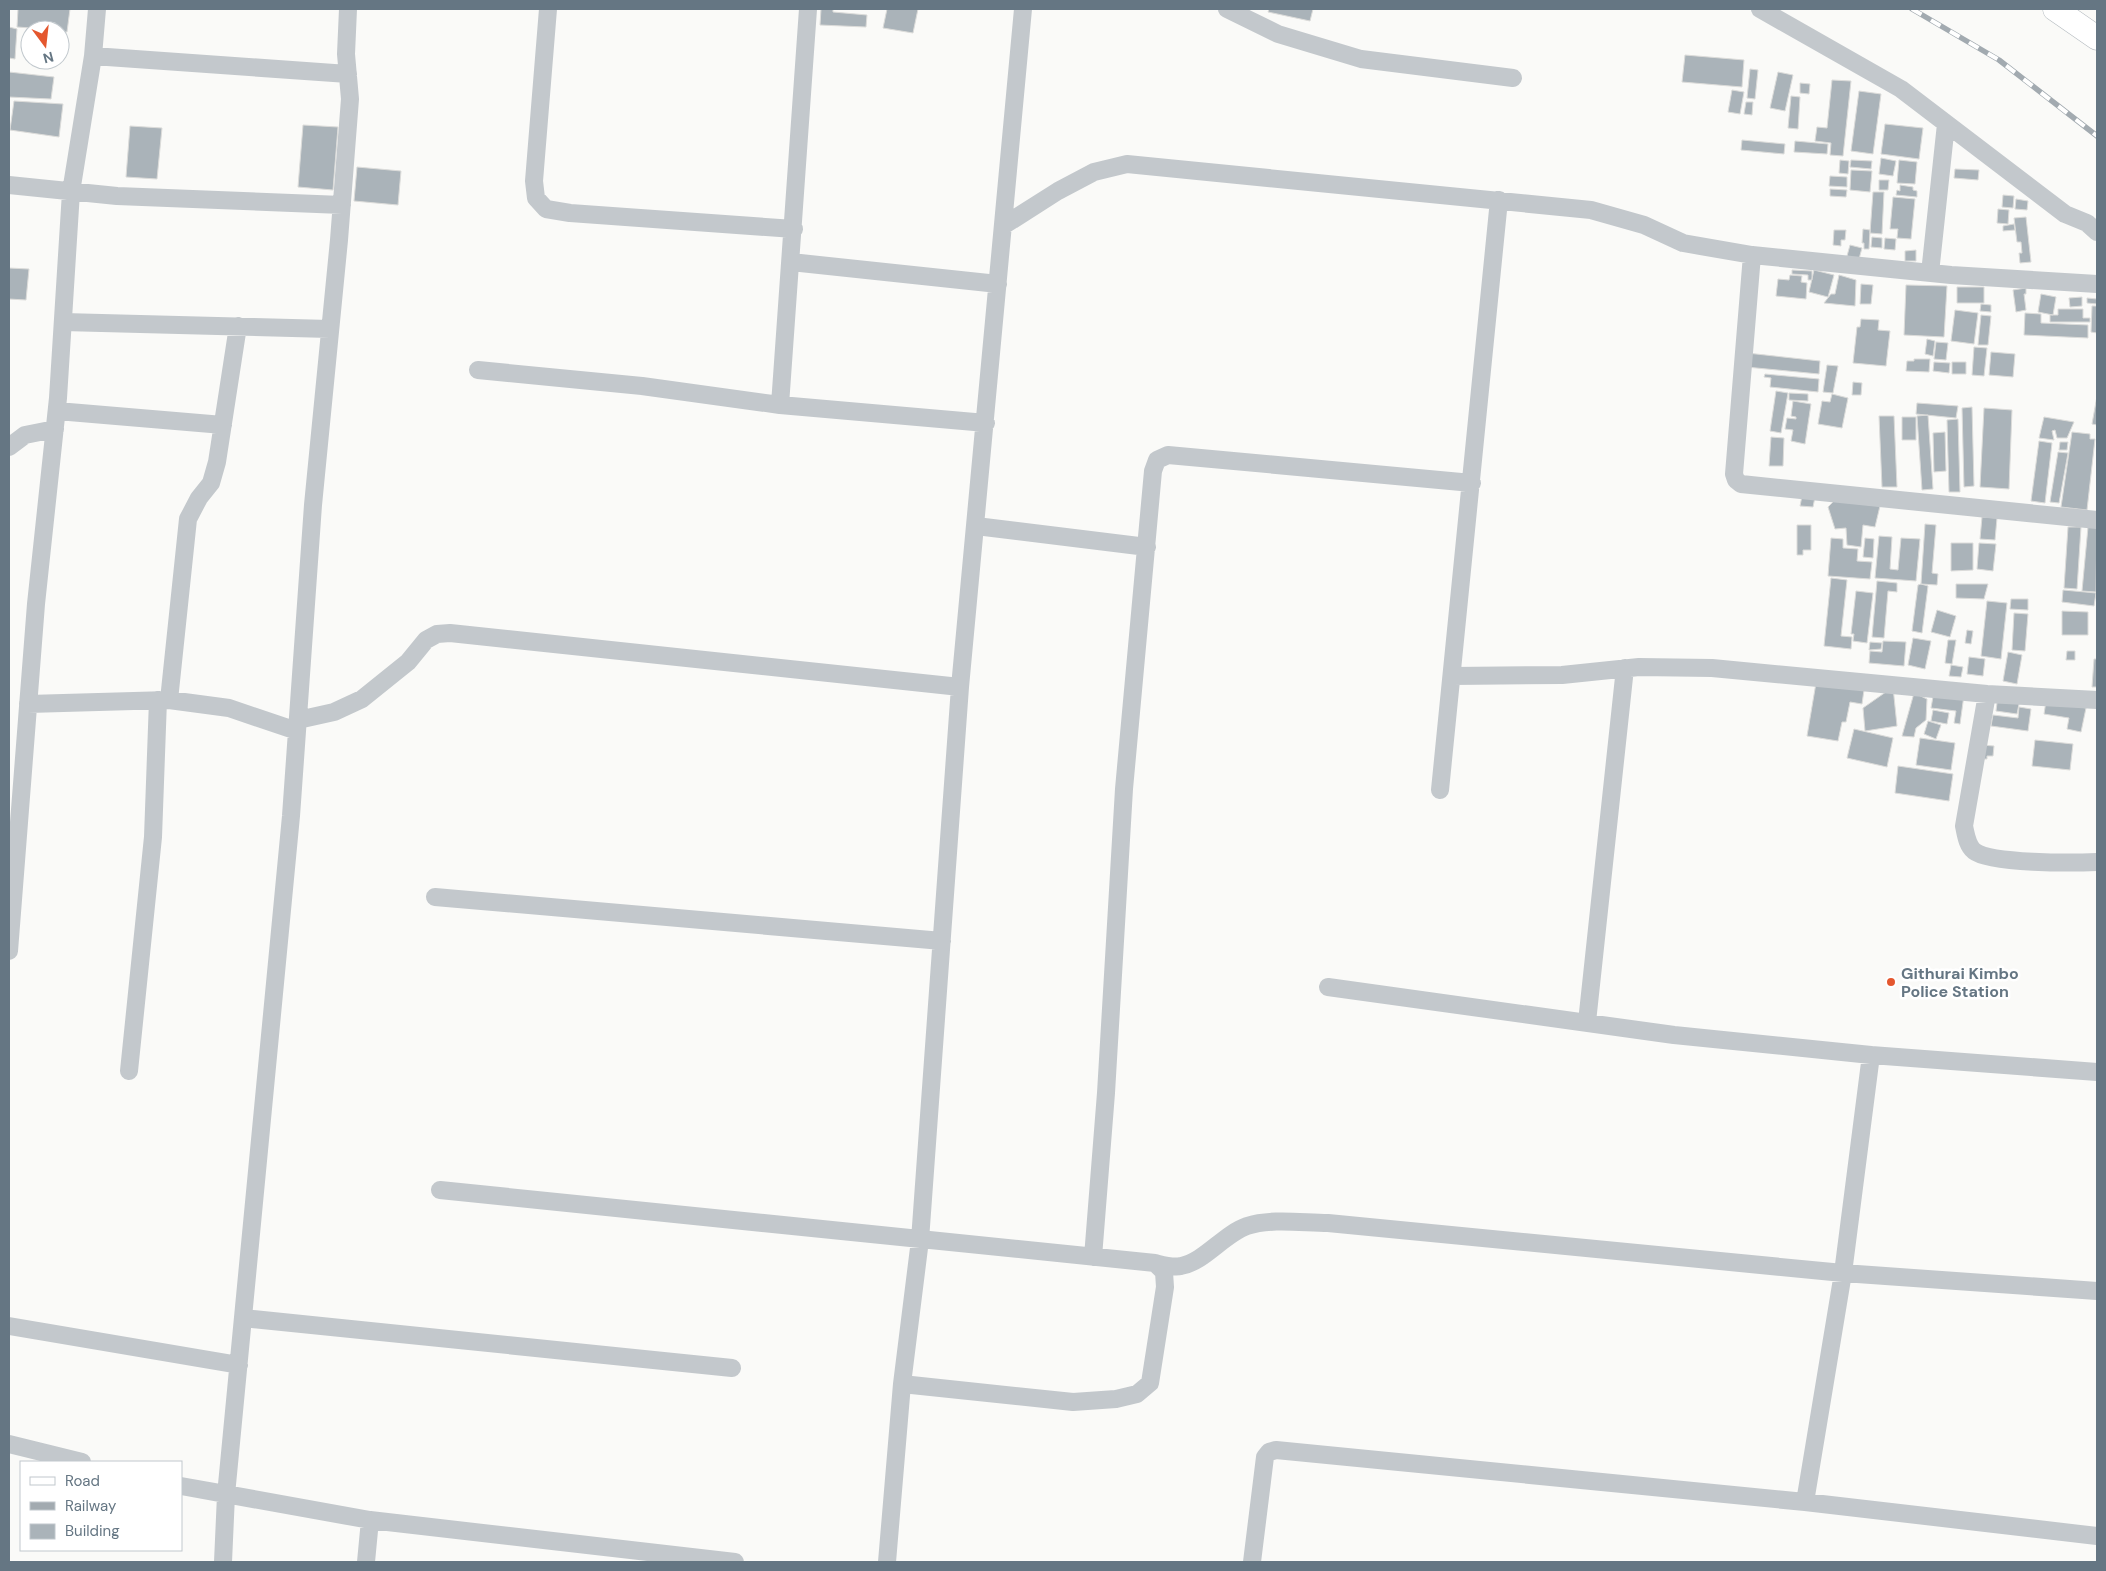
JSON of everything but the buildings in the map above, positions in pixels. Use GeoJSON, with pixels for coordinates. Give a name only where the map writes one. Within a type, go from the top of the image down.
{"type":"FeatureCollection","features":[{"type":"Feature","properties":{"kind":"street"},"geometry":{"type":"LineString","coordinates":[[9,951],[11,905],[36,604],[56,420],[71,192],[93,56],[97,9]]}},
{"type":"Feature","properties":{"kind":"street"},"geometry":{"type":"LineString","coordinates":[[223,1562],[226,1495],[290,826],[313,506],[342,205],[350,99],[346,54],[348,9]]}},
{"type":"Feature","properties":{"kind":"street"},"geometry":{"type":"LineString","coordinates":[[548,9],[534,181],[536,198],[546,209],[570,213],[794,229]]}},
{"type":"Feature","properties":{"kind":"street"},"geometry":{"type":"LineString","coordinates":[[780,405],[794,229],[808,9]]}},
{"type":"Feature","properties":{"kind":"street"},"geometry":{"type":"LineString","coordinates":[[887,1562],[902,1384],[920,1240],[960,687],[986,424],[1023,9]]}},
{"type":"Feature","properties":{"kind":"street"},"geometry":{"type":"LineString","coordinates":[[1228,9],[1278,34],[1361,58],[1513,78]]}},
{"type":"Feature","properties":{"kind":"street"},"geometry":{"type":"LineString","coordinates":[[1760,9],[1901,89],[2065,214],[2087,222],[2097,232]]}},
{"type":"Feature","properties":{"kind":"street"},"geometry":{"type":"LineString","coordinates":[[2055,9],[2097,38]]}},
{"type":"Feature","properties":{"kind":"street"},"geometry":{"type":"LineString","coordinates":[[93,56],[348,74]]}},
{"type":"Feature","properties":{"kind":"street"},"geometry":{"type":"LineString","coordinates":[[1930,273],[1946,124]]}},
{"type":"Feature","properties":{"kind":"street"},"geometry":{"type":"LineString","coordinates":[[1003,226],[1058,191],[1094,172],[1127,164],[1590,210],[1644,225],[1683,243],[1752,255],[1930,273],[2097,284]]}},
{"type":"Feature","properties":{"kind":"street"},"geometry":{"type":"LineString","coordinates":[[9,185],[116,196],[342,205]]}},
{"type":"Feature","properties":{"kind":"street"},"geometry":{"type":"LineString","coordinates":[[1440,790],[1499,200]]}},
{"type":"Feature","properties":{"kind":"street"},"geometry":{"type":"LineString","coordinates":[[1752,255],[1734,474],[1736,480],[1741,484],[2097,520]]}},
{"type":"Feature","properties":{"kind":"street"},"geometry":{"type":"LineString","coordinates":[[791,262],[998,284]]}},
{"type":"Feature","properties":{"kind":"street"},"geometry":{"type":"LineString","coordinates":[[63,322],[330,329]]}},
{"type":"Feature","properties":{"kind":"street"},"geometry":{"type":"LineString","coordinates":[[129,1071],[153,837],[163,700],[188,519],[199,498],[211,483],[223,425],[238,326]]}},
{"type":"Feature","properties":{"kind":"street"},"geometry":{"type":"LineString","coordinates":[[478,370],[642,386],[780,405],[986,424]]}},
{"type":"Feature","properties":{"kind":"street"},"geometry":{"type":"LineString","coordinates":[[9,447],[25,435],[56,420],[223,425]]}},
{"type":"Feature","properties":{"kind":"street"},"geometry":{"type":"LineString","coordinates":[[1093,1257],[1106,1093],[1124,790],[1153,471],[1157,460],[1168,455],[1472,483]]}},
{"type":"Feature","properties":{"kind":"street"},"geometry":{"type":"LineString","coordinates":[[976,526],[1147,546]]}},
{"type":"Feature","properties":{"kind":"street"},"geometry":{"type":"LineString","coordinates":[[28,704],[163,700],[229,708],[297,726],[362,699],[408,662],[426,640],[437,634],[450,633],[960,687]]}},
{"type":"Feature","properties":{"kind":"street"},"geometry":{"type":"LineString","coordinates":[[1452,676],[1562,675],[1639,667],[1712,668],[1987,694],[2097,700]]}},
{"type":"Feature","properties":{"kind":"street"},"geometry":{"type":"LineString","coordinates":[[1588,1022],[1625,668]]}},
{"type":"Feature","properties":{"kind":"street"},"geometry":{"type":"LineString","coordinates":[[1987,694],[1964,826],[1968,842],[1975,852],[1999,859],[2058,863],[2097,862]]}},
{"type":"Feature","properties":{"kind":"street"},"geometry":{"type":"LineString","coordinates":[[435,897],[942,941]]}},
{"type":"Feature","properties":{"kind":"street"},"geometry":{"type":"LineString","coordinates":[[1328,987],[1674,1035],[1871,1055],[2097,1072]]}},
{"type":"Feature","properties":{"kind":"street"},"geometry":{"type":"LineString","coordinates":[[1805,1502],[1843,1273],[1871,1055]]}},
{"type":"Feature","properties":{"kind":"street"},"geometry":{"type":"LineString","coordinates":[[440,1190],[1179,1267],[1189,1264],[1225,1238],[1247,1226],[1271,1222],[1328,1223],[1843,1273],[2097,1290]]}},
{"type":"Feature","properties":{"kind":"street"},"geometry":{"type":"LineString","coordinates":[[902,1384],[1074,1402],[1116,1399],[1137,1394],[1150,1383],[1165,1288],[1164,1272],[1154,1263]]}},
{"type":"Feature","properties":{"kind":"street"},"geometry":{"type":"LineString","coordinates":[[244,1318],[732,1368]]}},
{"type":"Feature","properties":{"kind":"street"},"geometry":{"type":"LineString","coordinates":[[9,1326],[239,1365]]}},
{"type":"Feature","properties":{"kind":"street"},"geometry":{"type":"LineString","coordinates":[[9,1444],[78,1461]]}},
{"type":"Feature","properties":{"kind":"street"},"geometry":{"type":"LineString","coordinates":[[1252,1562],[1266,1457],[1269,1452],[1276,1450],[1805,1502],[2097,1536]]}},
{"type":"Feature","properties":{"kind":"street"},"geometry":{"type":"LineString","coordinates":[[182,1486],[370,1520],[735,1562]]}},
{"type":"Feature","properties":{"kind":"street"},"geometry":{"type":"LineString","coordinates":[[366,1562],[370,1520]]}},
{"type":"Feature","properties":{"kind":"railway"},"geometry":{"type":"LineString","coordinates":[[1912,9],[1999,60],[2097,136]]}},
{"type":"Feature","properties":{"kind":"place","name":"Githurai Kimbo Police Station"},"geometry":{"type":"Point","coordinates":[1891,982]}}]}
